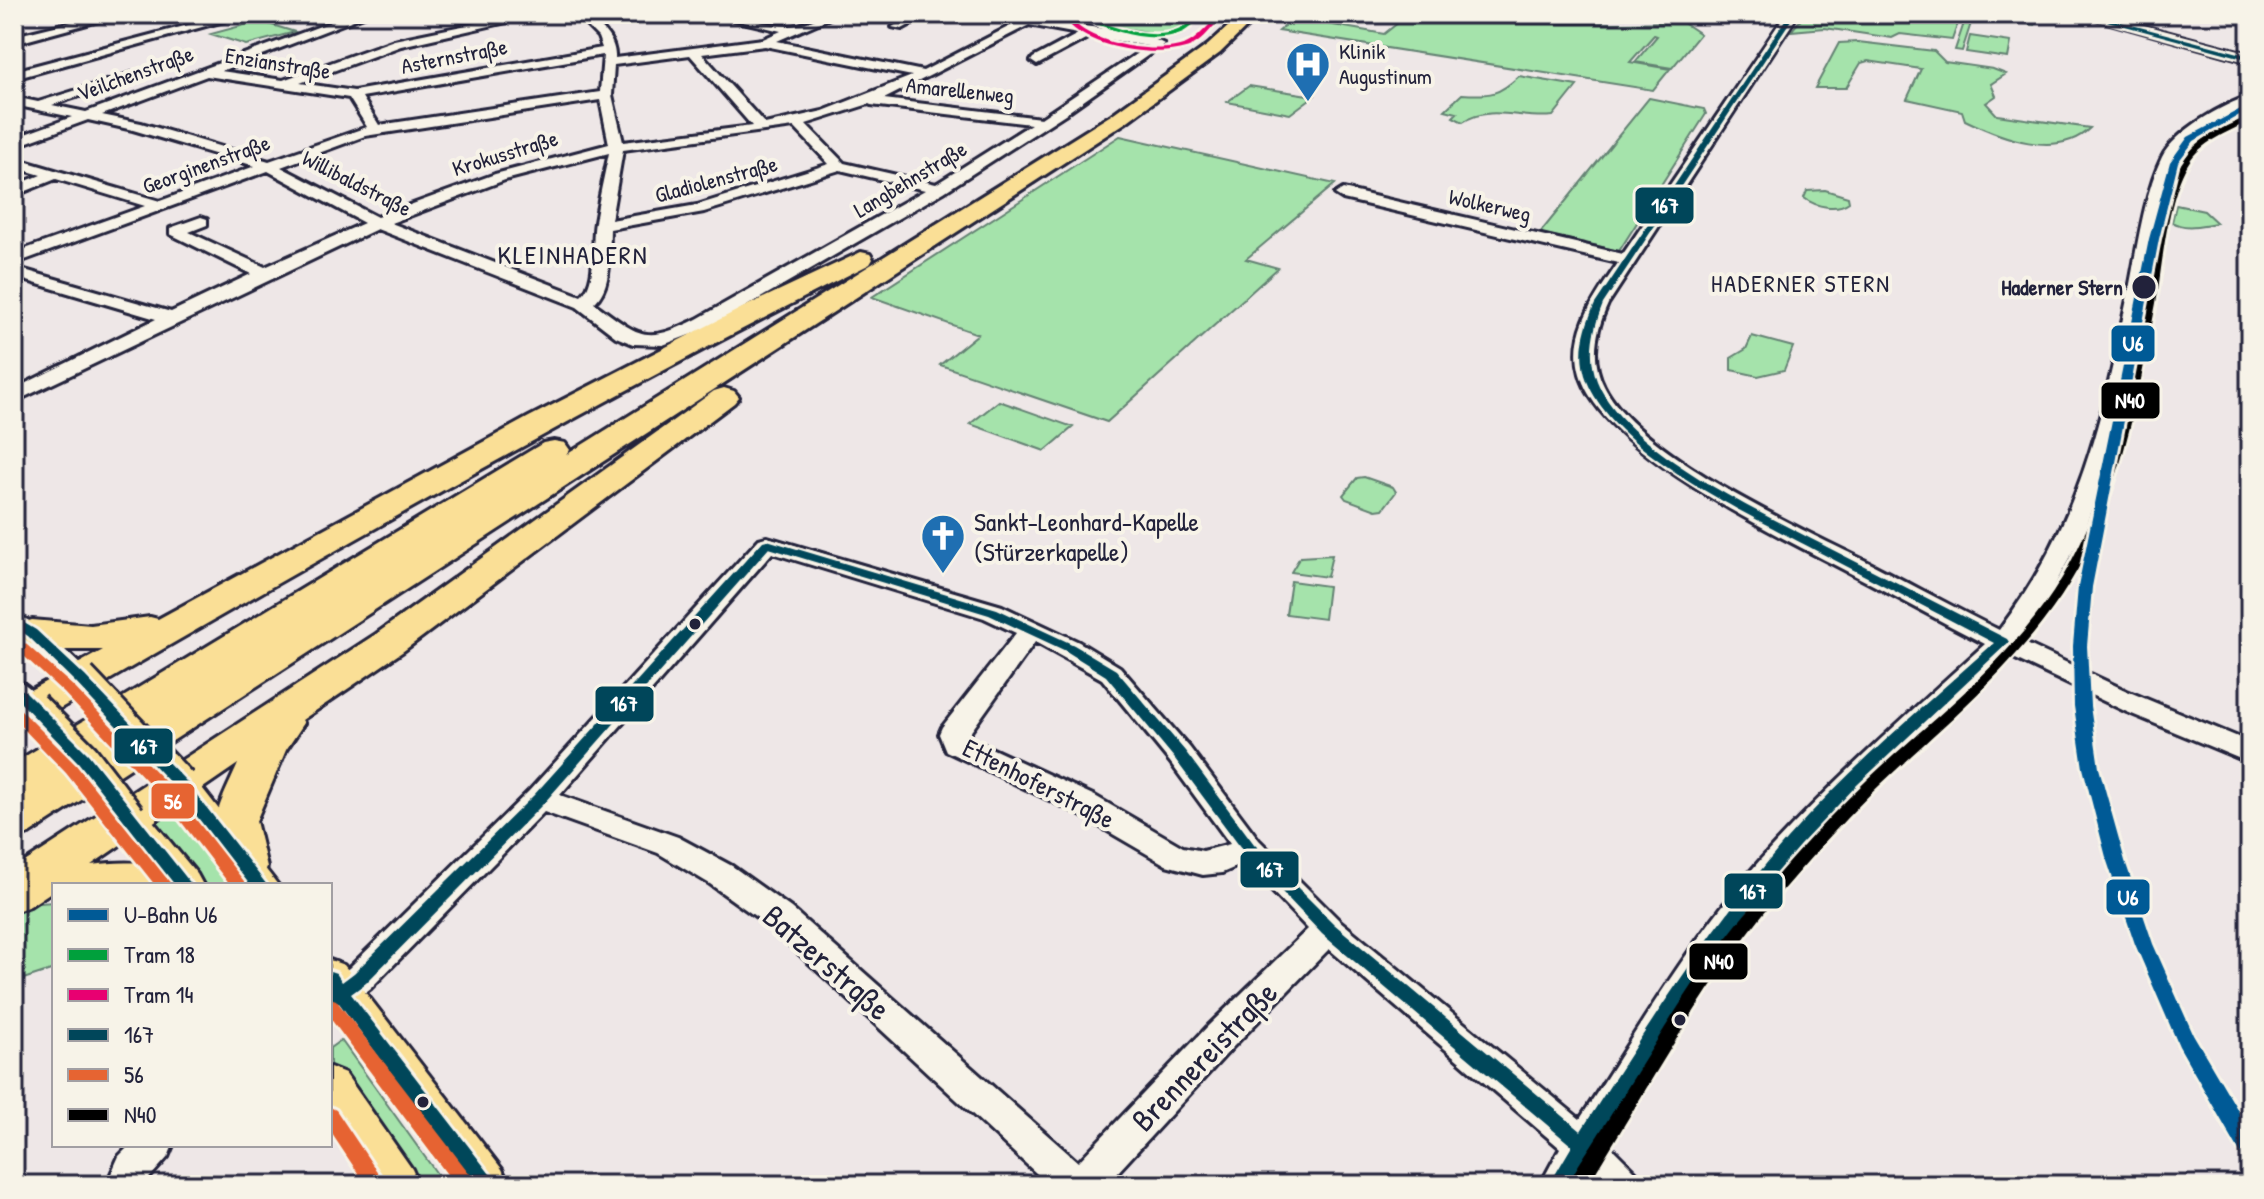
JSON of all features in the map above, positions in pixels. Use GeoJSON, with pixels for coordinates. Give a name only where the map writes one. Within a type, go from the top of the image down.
{"type":"FeatureCollection","features":[{"type":"Feature","properties":{"kind":"highway"},"geometry":{"type":"LineString","coordinates":[[14,783],[1149,80],[1229,14]]}},
{"type":"Feature","properties":{"kind":"highway"},"geometry":{"type":"LineString","coordinates":[[14,822],[1170,83],[1252,14]]}},
{"type":"Feature","properties":{"kind":"highway"},"geometry":{"type":"LineString","coordinates":[[14,893],[296,708],[756,374],[930,238]]}},
{"type":"Feature","properties":{"kind":"highway"},"geometry":{"type":"LineString","coordinates":[[20,704],[80,679],[703,336],[861,259]]}},
{"type":"Feature","properties":{"kind":"highway"},"geometry":{"type":"LineString","coordinates":[[23,627],[60,639],[93,639],[126,635],[182,621]]}},
{"type":"Feature","properties":{"kind":"highway"},"geometry":{"type":"LineString","coordinates":[[252,876],[234,821],[268,744],[296,708]]}},
{"type":"Feature","properties":{"kind":"highway"},"geometry":{"type":"LineString","coordinates":[[96,883],[126,879],[152,883]]}},
{"type":"Feature","properties":{"kind":"highway"},"geometry":{"type":"LineString","coordinates":[[14,902],[52,890]]}},
{"type":"Feature","properties":{"kind":"main road"},"geometry":{"type":"LineString","coordinates":[[80,679],[180,784],[252,876]]}},
{"type":"Feature","properties":{"kind":"main road"},"geometry":{"type":"LineString","coordinates":[[20,704],[83,758],[182,883]]}},
{"type":"Feature","properties":{"kind":"main road"},"geometry":{"type":"LineString","coordinates":[[334,990],[486,1185]]}},
{"type":"Feature","properties":{"kind":"main road"},"geometry":{"type":"LineString","coordinates":[[332,1091],[396,1185]]}},
{"type":"Feature","properties":{"kind":"street"},"geometry":{"type":"LineString","coordinates":[[14,42],[118,14]]}},
{"type":"Feature","properties":{"kind":"street"},"geometry":{"type":"LineString","coordinates":[[14,75],[243,14]]}},
{"type":"Feature","properties":{"kind":"street","name":"Veilchenstraße"},"geometry":{"type":"LineString","coordinates":[[14,143],[363,14]]}},
{"type":"Feature","properties":{"kind":"street"},"geometry":{"type":"LineString","coordinates":[[285,84],[398,43],[536,14]]}},
{"type":"Feature","properties":{"kind":"street"},"geometry":{"type":"LineString","coordinates":[[581,14],[603,36],[610,56],[606,95],[617,147],[602,226],[600,268],[594,294],[583,303]]}},
{"type":"Feature","properties":{"kind":"street"},"geometry":{"type":"LineString","coordinates":[[715,14],[793,30]]}},
{"type":"Feature","properties":{"kind":"street"},"geometry":{"type":"LineString","coordinates":[[765,42],[833,14]]}},
{"type":"Feature","properties":{"kind":"street"},"geometry":{"type":"LineString","coordinates":[[898,27],[924,14]]}},
{"type":"Feature","properties":{"kind":"street"},"geometry":{"type":"LineString","coordinates":[[983,14],[1091,31]]}},
{"type":"Feature","properties":{"kind":"street"},"geometry":{"type":"LineString","coordinates":[[1792,14],[1742,85],[1592,317],[1586,355],[1588,371],[1598,393],[1619,419],[1649,445],[1698,479],[1803,539],[2098,689],[2250,753]]}},
{"type":"Feature","properties":{"kind":"street"},"geometry":{"type":"LineString","coordinates":[[2084,14],[2250,58]]}},
{"type":"Feature","properties":{"kind":"street"},"geometry":{"type":"LineString","coordinates":[[2121,24],[2138,14]]}},
{"type":"Feature","properties":{"kind":"street"},"geometry":{"type":"LineString","coordinates":[[1062,26],[1075,17]]}},
{"type":"Feature","properties":{"kind":"street","name":"Krokusstraße"},"geometry":{"type":"LineString","coordinates":[[14,396],[376,223],[501,177],[617,147],[797,122],[871,101],[1029,21]]}},
{"type":"Feature","properties":{"kind":"street"},"geometry":{"type":"LineString","coordinates":[[1037,61],[1091,31]]}},
{"type":"Feature","properties":{"kind":"street","name":"Langbehnstraße"},"geometry":{"type":"LineString","coordinates":[[664,340],[827,255],[939,189],[1158,44],[1091,31]]}},
{"type":"Feature","properties":{"kind":"street"},"geometry":{"type":"LineString","coordinates":[[14,42],[77,57]]}},
{"type":"Feature","properties":{"kind":"street"},"geometry":{"type":"LineString","coordinates":[[765,42],[923,75]]}},
{"type":"Feature","properties":{"kind":"street","name":"Asternstraße"},"geometry":{"type":"LineString","coordinates":[[354,95],[610,56],[694,52],[765,42]]}},
{"type":"Feature","properties":{"kind":"street"},"geometry":{"type":"LineString","coordinates":[[694,52],[761,128]]}},
{"type":"Feature","properties":{"kind":"street","name":"Enzianstraße"},"geometry":{"type":"LineString","coordinates":[[204,71],[354,95],[375,129]]}},
{"type":"Feature","properties":{"kind":"street"},"geometry":{"type":"LineString","coordinates":[[38,105],[136,76]]}},
{"type":"Feature","properties":{"kind":"street","name":"Georginenstraße"},"geometry":{"type":"LineString","coordinates":[[14,259],[267,165],[375,129],[606,95]]}},
{"type":"Feature","properties":{"kind":"street"},"geometry":{"type":"LineString","coordinates":[[1558,1185],[1695,969],[1770,870],[1860,773],[2003,642],[2035,599],[2061,556],[2100,457],[2123,363],[2152,215],[2169,157],[2192,131],[2250,100]]}},
{"type":"Feature","properties":{"kind":"street","name":"Willibaldstraße"},"geometry":{"type":"LineString","coordinates":[[14,101],[180,137],[267,165],[376,223],[583,303],[603,315],[632,340],[664,340]]}},
{"type":"Feature","properties":{"kind":"street","name":"Amarellenweg"},"geometry":{"type":"LineString","coordinates":[[871,101],[1044,122]]}},
{"type":"Feature","properties":{"kind":"street"},"geometry":{"type":"LineString","coordinates":[[797,122],[839,166],[939,189]]}},
{"type":"Feature","properties":{"kind":"street"},"geometry":{"type":"LineString","coordinates":[[14,162],[158,205]]}},
{"type":"Feature","properties":{"kind":"street","name":"Gladiolenstraße"},"geometry":{"type":"LineString","coordinates":[[602,226],[699,209],[839,166]]}},
{"type":"Feature","properties":{"kind":"street"},"geometry":{"type":"LineString","coordinates":[[14,191],[58,173]]}},
{"type":"Feature","properties":{"kind":"street","name":"Wolkerweg"},"geometry":{"type":"LineString","coordinates":[[1343,194],[1628,260]]}},
{"type":"Feature","properties":{"kind":"street"},"geometry":{"type":"LineString","coordinates":[[201,222],[176,231],[239,264],[268,274]]}},
{"type":"Feature","properties":{"kind":"street"},"geometry":{"type":"LineString","coordinates":[[14,272],[175,319]]}},
{"type":"Feature","properties":{"kind":"street"},"geometry":{"type":"LineString","coordinates":[[334,990],[360,978],[539,799],[767,544],[993,612],[1032,629],[1111,673],[1180,755],[1249,848],[1328,929],[1584,1145],[1623,1185]]}},
{"type":"Feature","properties":{"kind":"street"},"geometry":{"type":"LineString","coordinates":[[23,627],[80,679]]}},
{"type":"Feature","properties":{"kind":"street","name":"Ettenhoferstraße"},"geometry":{"type":"LineString","coordinates":[[1032,629],[952,734],[956,744],[1085,804],[1176,857],[1203,863],[1222,861],[1249,848]]}},
{"type":"Feature","properties":{"kind":"street","name":"Batzerstraße"},"geometry":{"type":"LineString","coordinates":[[539,799],[668,845],[780,917],[1079,1185]]}},
{"type":"Feature","properties":{"kind":"street","name":"Brennereistraße"},"geometry":{"type":"LineString","coordinates":[[1079,1185],[1328,929]]}},
{"type":"Feature","properties":{"kind":"street"},"geometry":{"type":"LineString","coordinates":[[124,1185],[132,1169],[153,1147]]}},
{"type":"Feature","properties":{"kind":"green space"},"geometry":{"type":"Polygon","coordinates":[[[1083,14],[1199,14],[1181,30],[1154,33],[1075,20],[1083,14]]]}},
{"type":"Feature","properties":{"kind":"green space"},"geometry":{"type":"Polygon","coordinates":[[[1276,14],[1338,14],[1328,24],[1384,34],[1399,22],[1682,22],[1700,34],[1672,68],[1635,62],[1657,36],[1654,35],[1630,62],[1670,69],[1653,90],[1279,31],[1292,20],[1274,17],[1276,14]]]}},
{"type":"Feature","properties":{"kind":"green space"},"geometry":{"type":"Polygon","coordinates":[[[1945,14],[1961,14],[1952,40],[1900,34],[1892,38],[1825,28],[1791,31],[1804,16],[1848,20],[1861,15],[1924,24],[1945,14]]]}},
{"type":"Feature","properties":{"kind":"green space"},"geometry":{"type":"Polygon","coordinates":[[[1967,14],[2038,14],[2035,25],[1973,17],[1962,51],[1955,50],[1967,14]]]}},
{"type":"Feature","properties":{"kind":"green space"},"geometry":{"type":"Polygon","coordinates":[[[259,21],[295,32],[246,45],[211,34],[259,21]]]}},
{"type":"Feature","properties":{"kind":"green space"},"geometry":{"type":"Polygon","coordinates":[[[1970,36],[2011,42],[2008,58],[1966,52],[1970,36]]]}},
{"type":"Feature","properties":{"kind":"green space"},"geometry":{"type":"Polygon","coordinates":[[[1858,42],[1934,51],[1945,62],[1993,69],[2006,74],[1991,84],[1996,96],[1986,103],[1997,115],[2090,128],[2077,138],[2061,143],[2045,144],[2011,138],[1965,120],[1962,111],[1907,99],[1921,69],[1868,61],[1861,63],[1846,88],[1815,88],[1839,43],[1858,42]]]}},
{"type":"Feature","properties":{"kind":"green space"},"geometry":{"type":"Polygon","coordinates":[[[1519,76],[1577,86],[1553,116],[1495,113],[1463,122],[1453,117],[1457,113],[1445,110],[1462,94],[1494,93],[1519,76]]]}},
{"type":"Feature","properties":{"kind":"green space"},"geometry":{"type":"Polygon","coordinates":[[[1249,86],[1314,96],[1290,114],[1227,102],[1249,86]]]}},
{"type":"Feature","properties":{"kind":"green space"},"geometry":{"type":"Polygon","coordinates":[[[1649,98],[1704,109],[1706,114],[1619,251],[1540,233],[1649,98]]]}},
{"type":"Feature","properties":{"kind":"green space"},"geometry":{"type":"Polygon","coordinates":[[[1120,136],[1335,184],[1246,259],[1278,268],[1107,422],[940,365],[978,334],[872,297],[1120,136]]]}},
{"type":"Feature","properties":{"kind":"green space"},"geometry":{"type":"Polygon","coordinates":[[[1825,190],[1848,197],[1849,202],[1826,207],[1804,198],[1807,191],[1825,190]]]}},
{"type":"Feature","properties":{"kind":"green space"},"geometry":{"type":"Polygon","coordinates":[[[2176,205],[2204,211],[2217,223],[2183,226],[2172,222],[2176,205]]]}},
{"type":"Feature","properties":{"kind":"green space"},"geometry":{"type":"Polygon","coordinates":[[[1752,336],[1793,347],[1784,370],[1758,376],[1731,370],[1731,358],[1746,349],[1752,336]]]}},
{"type":"Feature","properties":{"kind":"green space"},"geometry":{"type":"Polygon","coordinates":[[[999,401],[1073,427],[1045,451],[970,424],[999,401]]]}},
{"type":"Feature","properties":{"kind":"green space"},"geometry":{"type":"Polygon","coordinates":[[[1364,477],[1393,487],[1396,492],[1383,509],[1376,510],[1346,499],[1343,495],[1357,478],[1364,477]]]}},
{"type":"Feature","properties":{"kind":"green space"},"geometry":{"type":"Polygon","coordinates":[[[1332,555],[1327,577],[1291,572],[1300,557],[1332,555]]]}},
{"type":"Feature","properties":{"kind":"green space"},"geometry":{"type":"Polygon","coordinates":[[[1291,581],[1328,586],[1324,619],[1286,614],[1291,581]]]}},
{"type":"Feature","properties":{"kind":"green space"},"geometry":{"type":"Polygon","coordinates":[[[164,803],[232,883],[198,883],[143,817],[164,803]]]}},
{"type":"Feature","properties":{"kind":"green space"},"geometry":{"type":"Polygon","coordinates":[[[52,902],[52,970],[14,982],[14,910],[23,904],[52,902]]]}},
{"type":"Feature","properties":{"kind":"green space"},"geometry":{"type":"Polygon","coordinates":[[[341,1040],[440,1178],[459,1185],[415,1185],[332,1068],[332,1047],[341,1040]]]}},
{"type":"Feature","properties":{"kind":"metro line","name":"U6"},"geometry":{"type":"LineString","coordinates":[[2250,106],[2191,139],[2174,162],[2154,239],[2085,587],[2080,646],[2082,706],[2091,768],[2116,861],[2144,944],[2186,1040],[2250,1151]]}},
{"type":"Feature","properties":{"kind":"tram line","name":"14"},"geometry":{"type":"LineString","coordinates":[[1074,14],[1074,26],[1095,39],[1146,49],[1188,45],[1212,25]]}},
{"type":"Feature","properties":{"kind":"tram line","name":"18"},"geometry":{"type":"LineString","coordinates":[[1094,14],[1089,19],[1110,27],[1158,35],[1183,30],[1200,14]]}},
{"type":"Feature","properties":{"kind":"transit line","name":"167"},"geometry":{"type":"LineString","coordinates":[[1792,14],[1599,304],[1588,336],[1587,359],[1592,380],[1613,414],[1633,435],[1683,472],[2003,642]]}},
{"type":"Feature","properties":{"kind":"transit line","name":"167"},"geometry":{"type":"LineString","coordinates":[[2084,14],[2250,58]]}},
{"type":"Feature","properties":{"kind":"transit line","name":"N40"},"geometry":{"type":"LineString","coordinates":[[1577,1185],[1675,1027],[1755,912],[1862,793],[1994,672],[2046,611],[2068,577],[2098,510],[2126,421],[2167,215],[2177,182],[2195,150],[2250,118]]}},
{"type":"Feature","properties":{"kind":"transit line","name":"167"},"geometry":{"type":"LineString","coordinates":[[332,999],[360,978],[539,799],[767,544],[993,612],[1070,648],[1111,673],[1180,755],[1249,848],[1328,929],[1584,1145]]}},
{"type":"Feature","properties":{"kind":"transit line","name":"167"},"geometry":{"type":"LineString","coordinates":[[14,621],[32,633],[80,679],[180,784],[257,883]]}},
{"type":"Feature","properties":{"kind":"transit line","name":"56"},"geometry":{"type":"LineString","coordinates":[[14,640],[69,690],[168,794],[237,883]]}},
{"type":"Feature","properties":{"kind":"transit line","name":"167"},"geometry":{"type":"LineString","coordinates":[[1558,1185],[1711,947],[1768,872],[1852,781],[2003,642]]}},
{"type":"Feature","properties":{"kind":"transit line","name":"167"},"geometry":{"type":"LineString","coordinates":[[20,694],[83,758],[182,883]]}},
{"type":"Feature","properties":{"kind":"transit line","name":"56"},"geometry":{"type":"LineString","coordinates":[[14,711],[71,769],[162,883]]}},
{"type":"Feature","properties":{"kind":"transit line","name":"167"},"geometry":{"type":"LineString","coordinates":[[332,981],[486,1185]]}},
{"type":"Feature","properties":{"kind":"transit line","name":"56"},"geometry":{"type":"LineString","coordinates":[[332,1008],[466,1185]]}},
{"type":"Feature","properties":{"kind":"transit line","name":"56"},"geometry":{"type":"LineString","coordinates":[[332,1119],[377,1185]]}},
{"type":"Feature","properties":{"kind":"place","name":"Klinik Augustinum"},"geometry":{"type":"Point","coordinates":[1308,103]}},
{"type":"Feature","properties":{"kind":"place","name":"Haderner Stern"},"geometry":{"type":"Point","coordinates":[2144,287]}},
{"type":"Feature","properties":{"kind":"place","name":"Sankt-Leonhard-Kapelle (Stürzerkapelle)"},"geometry":{"type":"Point","coordinates":[943,575]}},
{"type":"Feature","properties":{"kind":"district","name":"KLEINHADERN"},"geometry":{"type":"Point","coordinates":[573,254]}},
{"type":"Feature","properties":{"kind":"district","name":"HADERNER STERN"},"geometry":{"type":"Point","coordinates":[1801,283]}}]}
